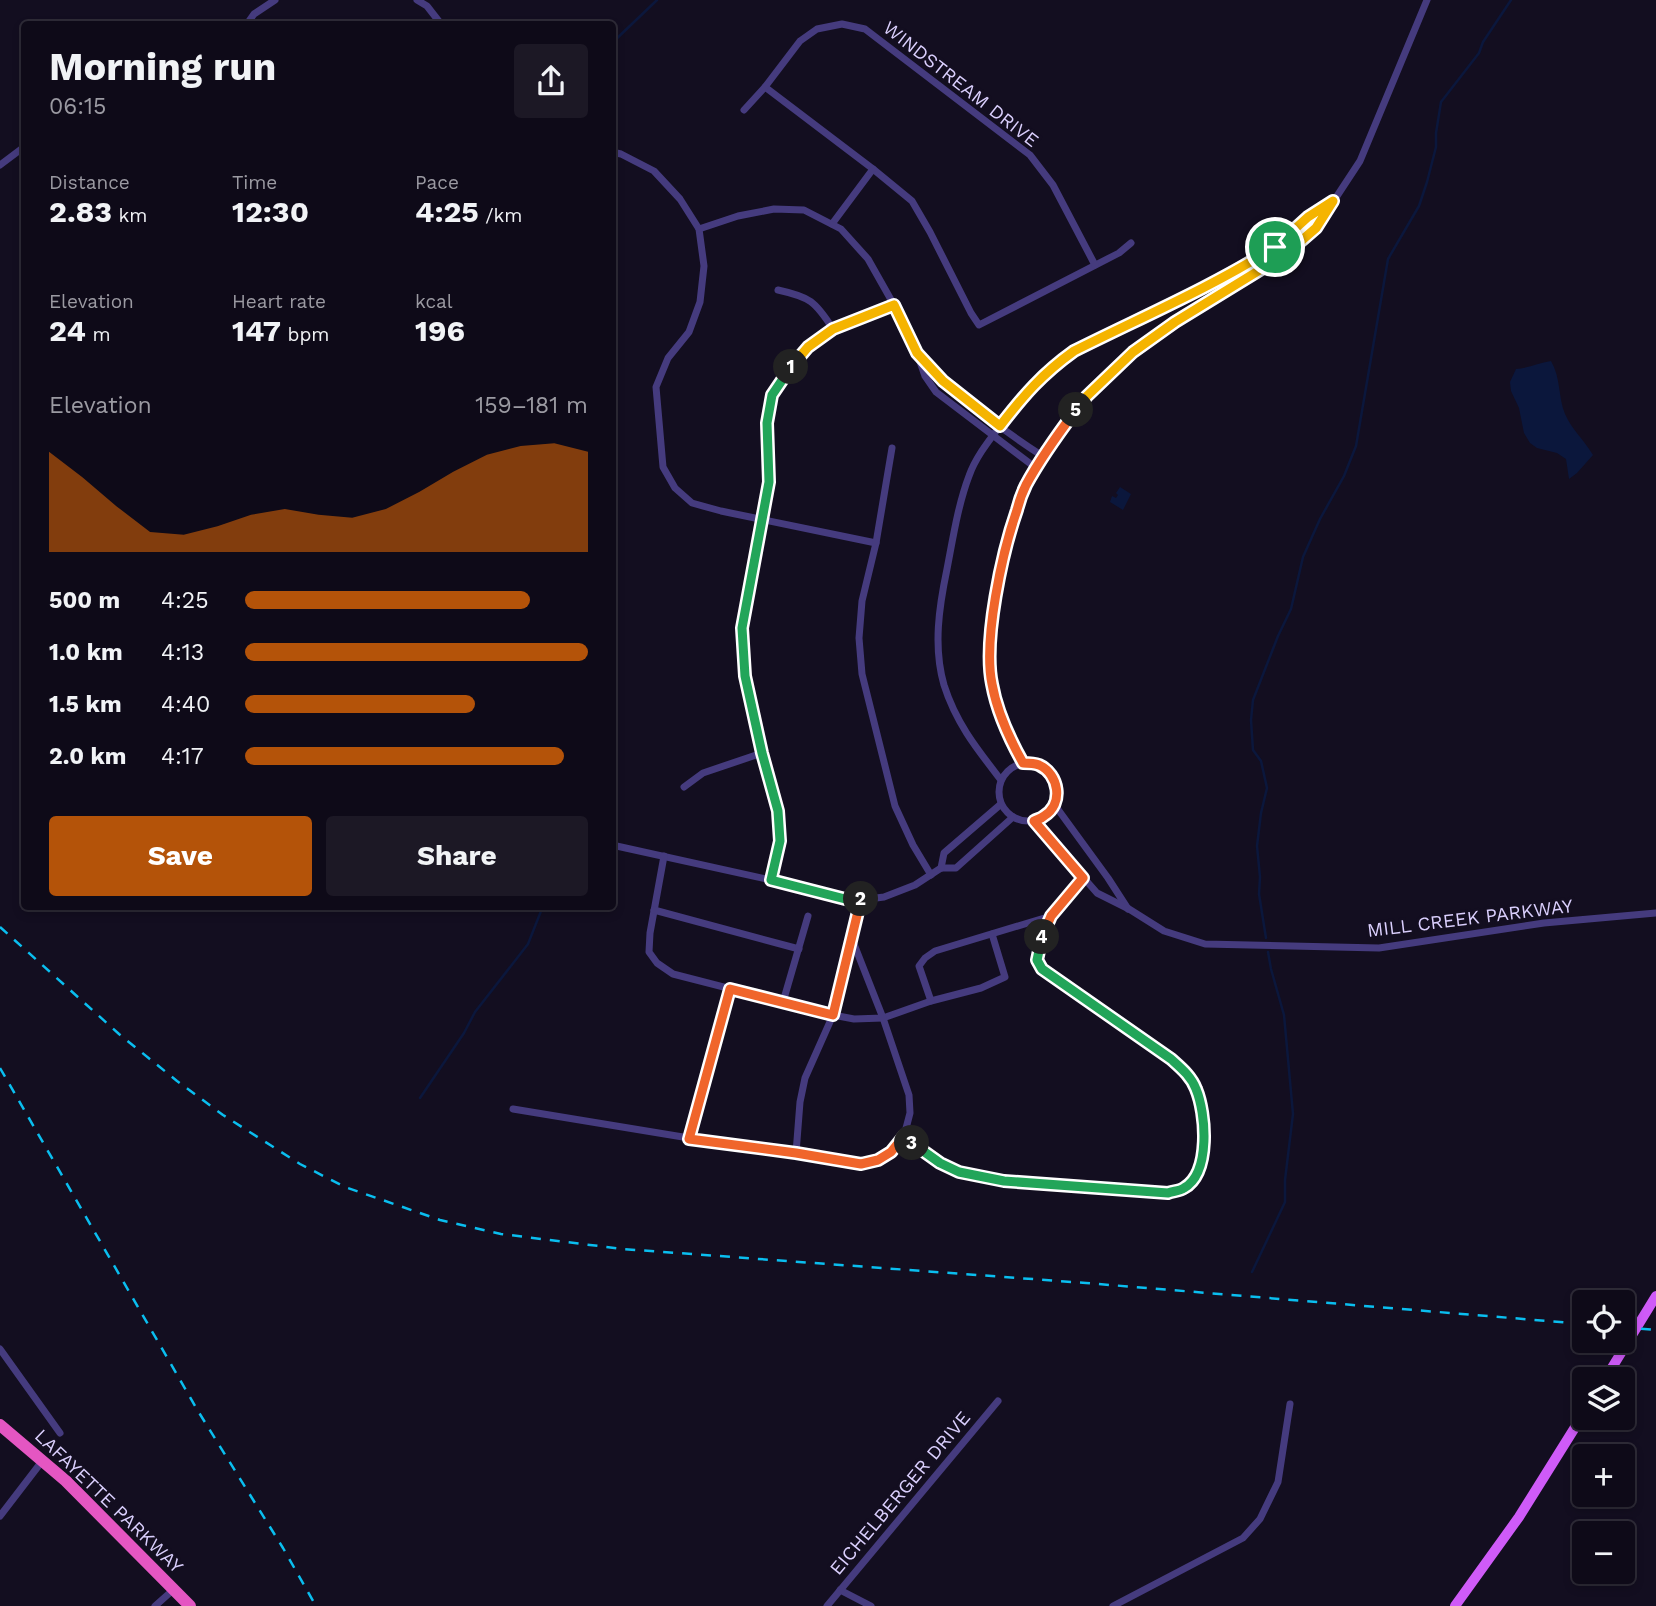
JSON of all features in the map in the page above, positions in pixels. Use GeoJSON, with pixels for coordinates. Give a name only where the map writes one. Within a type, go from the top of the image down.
{"type":"FeatureCollection","features":[{"type":"Feature","properties":{"kind":"highway","name":"LAFAYETTE PARKWAY"},"geometry":{"type":"LineString","coordinates":[[0,1424],[43,1460],[190,1606]]}},
{"type":"Feature","properties":{"kind":"main road"},"geometry":{"type":"LineString","coordinates":[[1613,1367],[1654,1300]]}},
{"type":"Feature","properties":{"kind":"main road"},"geometry":{"type":"LineString","coordinates":[[1455,1606],[1519,1517],[1573,1430]]}},
{"type":"Feature","properties":{"kind":"street"},"geometry":{"type":"LineString","coordinates":[[249,21],[254,14],[275,0]]}},
{"type":"Feature","properties":{"kind":"street"},"geometry":{"type":"LineString","coordinates":[[417,0],[427,6],[439,21]]}},
{"type":"Feature","properties":{"kind":"street"},"geometry":{"type":"LineString","coordinates":[[1023,763],[1000,717],[991,682],[990,660],[997,589],[1010,528],[1024,487],[1053,441],[1087,396],[1133,352],[1175,322],[1286,254],[1316,228],[1360,161],[1427,0]]}},
{"type":"Feature","properties":{"kind":"street","name":"WINDSTREAM DRIVE"},"geometry":{"type":"LineString","coordinates":[[744,110],[800,41],[817,29],[842,24],[865,29],[1030,155],[1053,185],[1095,265]]}},
{"type":"Feature","properties":{"kind":"street"},"geometry":{"type":"LineString","coordinates":[[765,87],[912,201],[979,325],[1119,254],[1130,243]]}},
{"type":"Feature","properties":{"kind":"street"},"geometry":{"type":"LineString","coordinates":[[0,165],[21,149]]}},
{"type":"Feature","properties":{"kind":"street"},"geometry":{"type":"LineString","coordinates":[[616,153],[654,172],[680,199],[699,229],[704,266],[700,302],[689,332],[668,358],[656,387],[663,467],[675,488],[692,503],[721,511],[876,543]]}},
{"type":"Feature","properties":{"kind":"street"},"geometry":{"type":"LineString","coordinates":[[832,224],[873,169]]}},
{"type":"Feature","properties":{"kind":"street"},"geometry":{"type":"LineString","coordinates":[[1001,780],[971,741],[956,716],[937,653],[940,601],[959,509],[970,474],[1000,426],[1029,389],[1056,364],[1074,351],[1250,262],[1275,247],[1308,217],[1333,201]]}},
{"type":"Feature","properties":{"kind":"street"},"geometry":{"type":"LineString","coordinates":[[699,229],[738,216],[774,209],[804,210],[841,229],[868,259],[894,305],[925,376],[936,392],[1036,468]]}},
{"type":"Feature","properties":{"kind":"street"},"geometry":{"type":"LineString","coordinates":[[778,290],[802,296],[821,310],[833,329]]}},
{"type":"Feature","properties":{"kind":"street"},"geometry":{"type":"LineString","coordinates":[[771,880],[780,841],[778,811],[745,676],[742,628],[769,482],[767,423],[772,395],[788,370],[808,347],[833,329],[894,305]]}},
{"type":"Feature","properties":{"kind":"street"},"geometry":{"type":"LineString","coordinates":[[917,353],[943,381],[1044,457]]}},
{"type":"Feature","properties":{"kind":"street"},"geometry":{"type":"LineString","coordinates":[[891,448],[876,543],[862,601],[859,638],[862,674],[895,806],[931,875]]}},
{"type":"Feature","properties":{"kind":"street"},"geometry":{"type":"LineString","coordinates":[[684,787],[703,773],[762,753]]}},
{"type":"Feature","properties":{"kind":"street"},"geometry":{"type":"LineString","coordinates":[[1023,763],[1041,766],[1049,772],[1055,780],[1057,790],[1054,804],[1045,816],[1034,821],[1013,817],[1001,804],[1001,780],[1014,766],[1023,763]]}},
{"type":"Feature","properties":{"kind":"street"},"geometry":{"type":"LineString","coordinates":[[616,846],[853,901],[884,897],[915,885],[931,875],[940,868],[944,853],[1001,804]]}},
{"type":"Feature","properties":{"kind":"street"},"geometry":{"type":"LineString","coordinates":[[1054,804],[1129,909]]}},
{"type":"Feature","properties":{"kind":"street"},"geometry":{"type":"LineString","coordinates":[[940,868],[956,868],[1013,817]]}},
{"type":"Feature","properties":{"kind":"street","name":"MILL CREEK PARKWAY"},"geometry":{"type":"LineString","coordinates":[[1034,821],[1097,893],[1164,931],[1205,944],[1379,948],[1544,923],[1656,913]]}},
{"type":"Feature","properties":{"kind":"street"},"geometry":{"type":"LineString","coordinates":[[664,856],[650,933],[649,952],[657,963],[673,974],[833,1015],[854,1019],[883,1018],[930,1001],[981,988],[1005,977],[992,934]]}},
{"type":"Feature","properties":{"kind":"street"},"geometry":{"type":"LineString","coordinates":[[904,1136],[940,1163],[959,1172],[1004,1181],[1168,1193],[1185,1188],[1196,1177],[1202,1163],[1203,1114],[1196,1087],[1186,1072],[1042,969],[1037,960],[1041,938],[1051,916],[1083,878]]}},
{"type":"Feature","properties":{"kind":"street"},"geometry":{"type":"LineString","coordinates":[[796,1153],[800,1102],[805,1078],[833,1015],[863,899]]}},
{"type":"Feature","properties":{"kind":"street"},"geometry":{"type":"LineString","coordinates":[[654,909],[799,948]]}},
{"type":"Feature","properties":{"kind":"street"},"geometry":{"type":"LineString","coordinates":[[783,1002],[808,916]]}},
{"type":"Feature","properties":{"kind":"street"},"geometry":{"type":"LineString","coordinates":[[930,1001],[919,967],[925,958],[935,951],[1051,916]]}},
{"type":"Feature","properties":{"kind":"street"},"geometry":{"type":"LineString","coordinates":[[513,1109],[689,1139],[861,1164],[878,1160],[891,1152],[904,1136],[910,1113],[909,1095],[852,939]]}},
{"type":"Feature","properties":{"kind":"street"},"geometry":{"type":"LineString","coordinates":[[689,1139],[730,989]]}},
{"type":"Feature","properties":{"kind":"street"},"geometry":{"type":"LineString","coordinates":[[0,1349],[60,1433]]}},
{"type":"Feature","properties":{"kind":"street","name":"EICHELBERGER DRIVE"},"geometry":{"type":"LineString","coordinates":[[827,1606],[998,1401]]}},
{"type":"Feature","properties":{"kind":"street"},"geometry":{"type":"LineString","coordinates":[[1113,1606],[1243,1538],[1260,1519],[1278,1482],[1290,1404]]}},
{"type":"Feature","properties":{"kind":"street"},"geometry":{"type":"LineString","coordinates":[[0,1516],[43,1460]]}},
{"type":"Feature","properties":{"kind":"street"},"geometry":{"type":"LineString","coordinates":[[155,1606],[173,1590]]}},
{"type":"Feature","properties":{"kind":"street"},"geometry":{"type":"LineString","coordinates":[[840,1590],[871,1606]]}},
{"type":"Feature","properties":{"kind":"water"},"geometry":{"type":"Polygon","coordinates":[[[1551,361],[1565,414],[1593,455],[1569,479],[1566,459],[1530,443],[1524,433],[1519,408],[1511,391],[1510,382],[1516,369],[1551,361]]]}},
{"type":"Feature","properties":{"kind":"water"},"geometry":{"type":"Polygon","coordinates":[[[1120,487],[1131,494],[1123,510],[1110,502],[1112,496],[1116,498],[1118,495],[1116,493],[1120,487]]]}},
{"type":"Feature","properties":{"kind":"waterway"},"geometry":{"type":"LineString","coordinates":[[616,39],[657,0]]}},
{"type":"Feature","properties":{"kind":"waterway"},"geometry":{"type":"LineString","coordinates":[[1266,938],[1259,894],[1257,846],[1267,788],[1261,761],[1253,750],[1253,700],[1291,609],[1303,557],[1356,446],[1388,259],[1419,206],[1436,147],[1441,102],[1479,53],[1483,42],[1511,0]]}},
{"type":"Feature","properties":{"kind":"waterway"},"geometry":{"type":"LineString","coordinates":[[420,1098],[475,1012],[528,944],[541,910]]}},
{"type":"Feature","properties":{"kind":"waterway"},"geometry":{"type":"LineString","coordinates":[[1252,1272],[1285,1202],[1293,1114],[1284,1015],[1268,952]]}},
{"type":"Feature","properties":{"kind":"railway"},"geometry":{"type":"LineString","coordinates":[[0,927],[119,1034],[223,1115],[300,1164],[345,1187],[440,1220],[501,1234],[623,1249],[1086,1283],[1572,1323]]}},
{"type":"Feature","properties":{"kind":"railway"},"geometry":{"type":"LineString","coordinates":[[0,1068],[198,1411],[316,1606]]}},
{"type":"Feature","properties":{"kind":"railway"},"geometry":{"type":"LineString","coordinates":[[1635,1328],[1656,1330]]}},
{"type":"Feature","properties":{"kind":"route"},"geometry":{"type":"LineString","coordinates":[[1333,201],[1316,228],[1286,254],[1175,322],[1133,352],[1087,396],[1053,441],[1024,487],[1010,528],[997,589],[991,635],[991,682],[1000,717],[1023,763],[1041,766],[1055,780],[1056,800],[1052,809],[1034,821],[1083,878],[1051,916],[1041,938],[1037,960],[1042,969],[1055,979],[1186,1072],[1196,1087],[1203,1114],[1202,1163],[1196,1177],[1185,1188],[1168,1193],[1004,1181],[959,1172],[940,1163],[904,1136],[891,1152],[878,1160],[861,1164],[689,1139],[730,989],[833,1015],[863,899],[853,901],[771,880],[780,841],[778,811],[745,676],[742,628],[769,482],[767,423],[772,395],[788,370],[808,347],[833,329],[894,305],[917,353],[943,381],[1000,426],[1029,389],[1074,351],[1206,286],[1275,247],[1308,217],[1333,201]]}}]}
